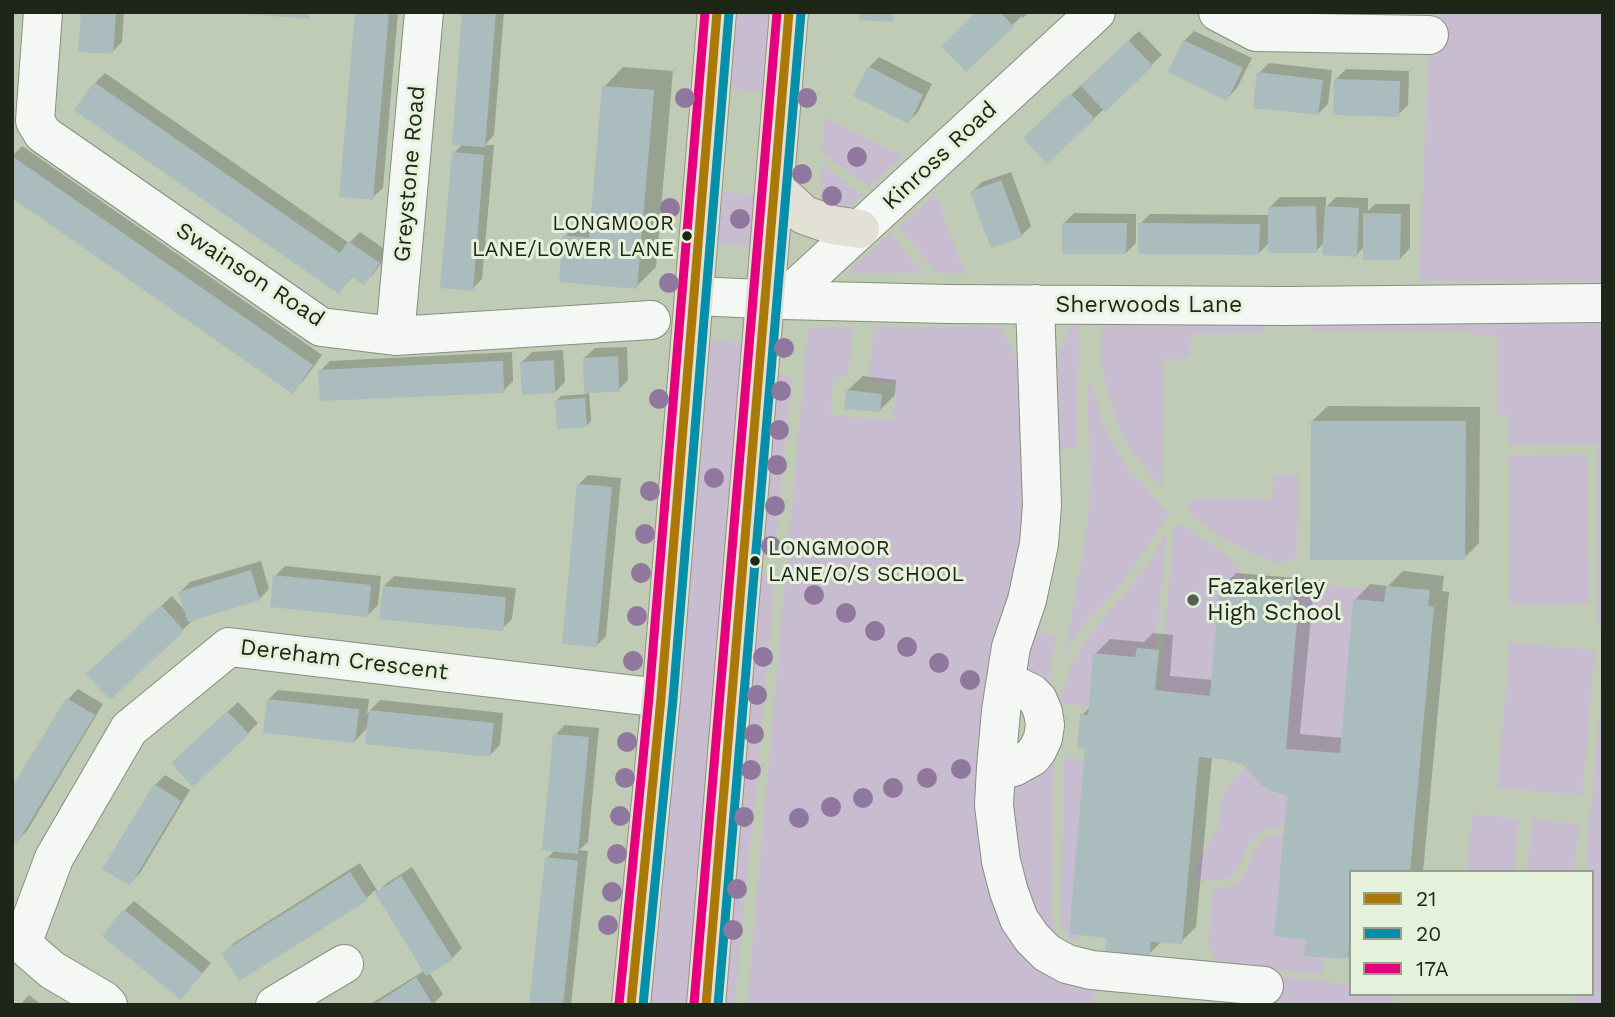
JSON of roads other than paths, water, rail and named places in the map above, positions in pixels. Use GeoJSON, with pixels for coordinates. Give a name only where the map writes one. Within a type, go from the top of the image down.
{"type":"FeatureCollection","features":[{"type":"Feature","properties":{"kind":"main road"},"geometry":{"type":"LineString","coordinates":[[631,1005],[661,698],[717,12]]}},
{"type":"Feature","properties":{"kind":"main road"},"geometry":{"type":"LineString","coordinates":[[706,1005],[774,300],[775,188],[789,12]]}},
{"type":"Feature","properties":{"kind":"main road"},"geometry":{"type":"LineString","coordinates":[[775,188],[804,215],[833,225],[860,229]]}},
{"type":"Feature","properties":{"kind":"street","name":"Swainson Road"},"geometry":{"type":"LineString","coordinates":[[43,12],[35,121],[43,134],[321,327],[396,336],[651,320]]}},
{"type":"Feature","properties":{"kind":"street","name":"Greystone Road"},"geometry":{"type":"LineString","coordinates":[[396,336],[424,12]]}},
{"type":"Feature","properties":{"kind":"street","name":"Kinross Road"},"geometry":{"type":"LineString","coordinates":[[774,300],[860,229],[1096,12]]}},
{"type":"Feature","properties":{"kind":"street"},"geometry":{"type":"LineString","coordinates":[[1218,12],[1256,32],[1314,23],[1429,35]]}},
{"type":"Feature","properties":{"kind":"street","name":"Sherwoods Lane"},"geometry":{"type":"LineString","coordinates":[[695,296],[948,304],[1286,306],[1603,303]]}},
{"type":"Feature","properties":{"kind":"street"},"geometry":{"type":"LineString","coordinates":[[1035,304],[1042,505],[1037,555],[1027,600],[1012,647],[1001,710],[994,805],[1001,861],[1009,892],[1032,939],[1046,953],[1067,964],[1091,970],[1264,986]]}},
{"type":"Feature","properties":{"kind":"street","name":"Dereham Crescent"},"geometry":{"type":"LineString","coordinates":[[17,943],[54,858],[129,729],[229,647],[661,698]]}},
{"type":"Feature","properties":{"kind":"street"},"geometry":{"type":"LineString","coordinates":[[17,943],[52,970],[108,1005]]}},
{"type":"Feature","properties":{"kind":"street"},"geometry":{"type":"LineString","coordinates":[[275,1005],[344,964]]}},
{"type":"Feature","properties":{"kind":"place","name":"LONGMOOR LANE/LOWER LANE"},"geometry":{"type":"Point","coordinates":[687,236]}},
{"type":"Feature","properties":{"kind":"place","name":"LONGMOOR LANE/O/S SCHOOL"},"geometry":{"type":"Point","coordinates":[755,561]}},
{"type":"Feature","properties":{"kind":"place","name":"Fazakerley High School"},"geometry":{"type":"Point","coordinates":[1193,600]}}]}
